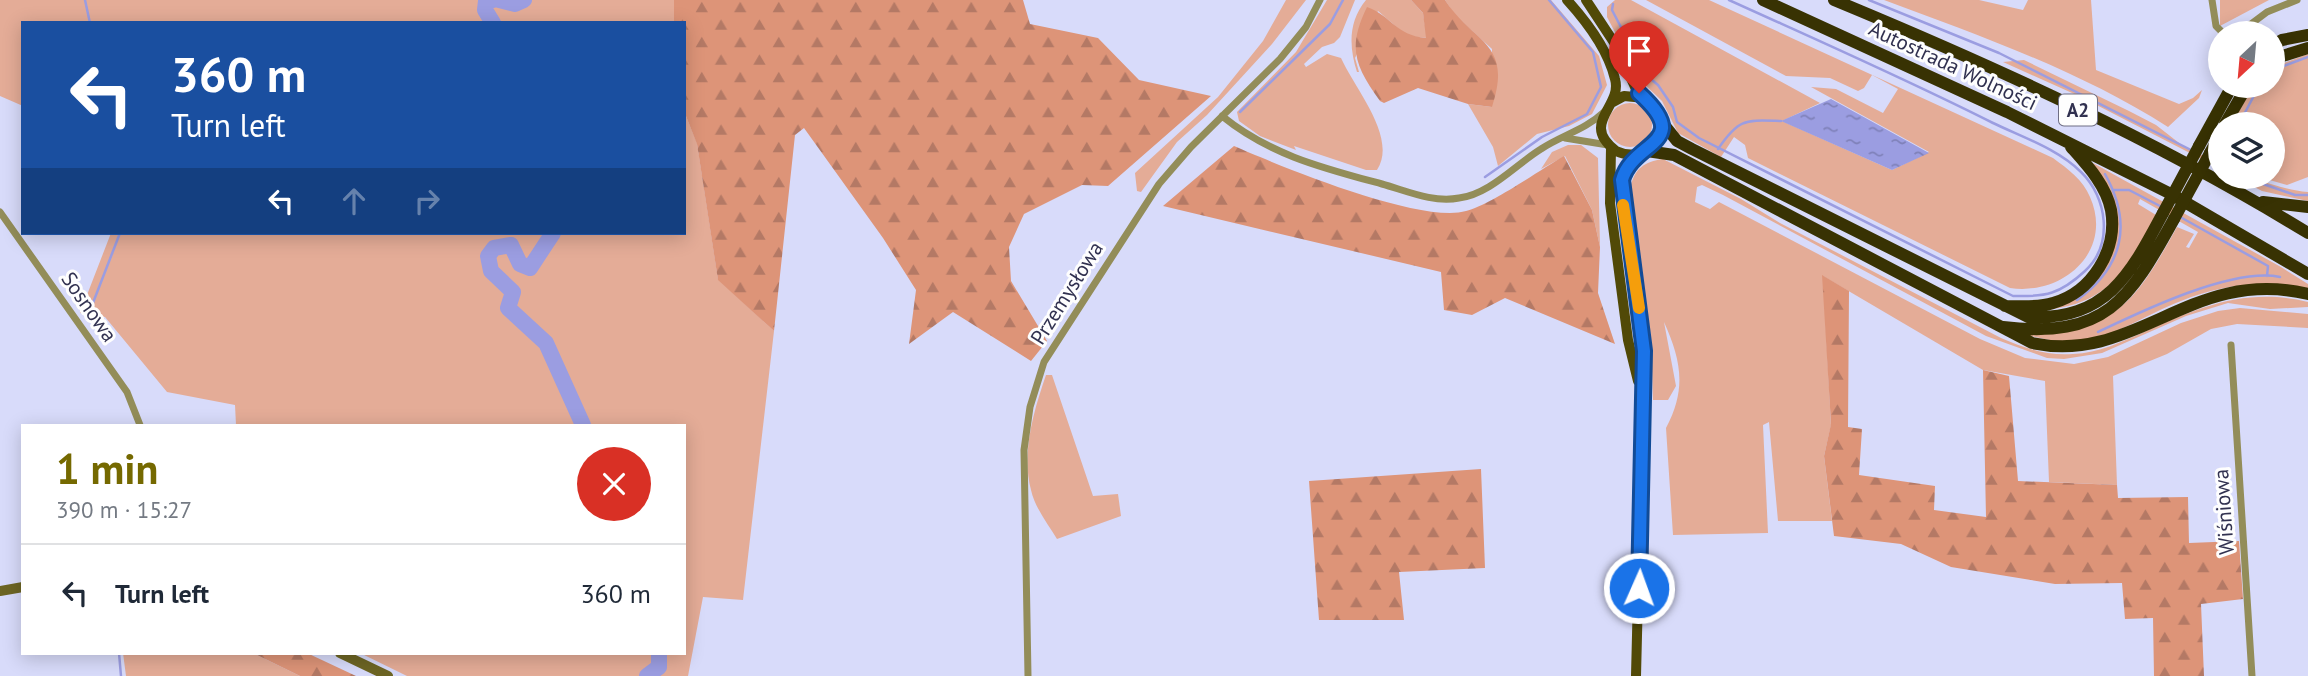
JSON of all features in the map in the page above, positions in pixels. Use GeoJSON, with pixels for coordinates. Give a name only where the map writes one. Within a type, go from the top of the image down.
{"type":"FeatureCollection","features":[{"type":"Feature","properties":{"kind":"highway","name":"Autostrada Wolności"},"geometry":{"type":"LineString","coordinates":[[1763,0],[2066,141],[2171,194],[2308,274]]}},
{"type":"Feature","properties":{"kind":"highway","name":"Autostrada Wolności"},"geometry":{"type":"LineString","coordinates":[[1833,0],[2119,129],[2257,202],[2308,233]]}},
{"type":"Feature","properties":{"kind":"highway"},"geometry":{"type":"LineString","coordinates":[[2286,39],[2308,35]]}},
{"type":"Feature","properties":{"kind":"highway"},"geometry":{"type":"LineString","coordinates":[[2286,55],[2308,48]]}},
{"type":"Feature","properties":{"kind":"highway"},"geometry":{"type":"LineString","coordinates":[[1999,326],[2038,331],[2062,329],[2085,322],[2109,310],[2130,293],[2141,278],[2227,98]]}},
{"type":"Feature","properties":{"kind":"highway"},"geometry":{"type":"LineString","coordinates":[[1661,121],[1682,144],[2017,314],[2042,317],[2073,313],[2094,305],[2130,272],[2169,216]]}},
{"type":"Feature","properties":{"kind":"highway"},"geometry":{"type":"LineString","coordinates":[[2003,306],[2040,306],[2067,298],[2090,281],[2105,257],[2110,243],[2110,208],[2096,177],[2066,141]]}},
{"type":"Feature","properties":{"kind":"highway"},"geometry":{"type":"LineString","coordinates":[[2204,150],[2208,146]]}},
{"type":"Feature","properties":{"kind":"highway"},"geometry":{"type":"LineString","coordinates":[[1642,153],[1674,155],[2032,343],[2073,348],[2104,342],[2197,300],[2233,290],[2266,288],[2308,294]]}},
{"type":"Feature","properties":{"kind":"highway"},"geometry":{"type":"LineString","coordinates":[[2257,202],[2308,206]]}},
{"type":"Feature","properties":{"kind":"main road"},"geometry":{"type":"LineString","coordinates":[[1567,0],[1594,35],[1616,82],[1601,129],[1610,147],[1620,154],[1642,153]]}},
{"type":"Feature","properties":{"kind":"main road"},"geometry":{"type":"LineString","coordinates":[[1586,0],[1615,44],[1634,87],[1656,108],[1661,121],[1658,138],[1625,172],[1622,195],[1644,351],[1636,676]]}},
{"type":"Feature","properties":{"kind":"main road"},"geometry":{"type":"LineString","coordinates":[[1608,107],[1632,95],[1646,99]]}},
{"type":"Feature","properties":{"kind":"main road"},"geometry":{"type":"LineString","coordinates":[[1610,147],[1608,171],[1614,242],[1628,340],[1641,390]]}},
{"type":"Feature","properties":{"kind":"main road"},"geometry":{"type":"LineString","coordinates":[[0,591],[21,587]]}},
{"type":"Feature","properties":{"kind":"main road"},"geometry":{"type":"LineString","coordinates":[[344,655],[388,676]]}},
{"type":"Feature","properties":{"kind":"street","name":"Przemysłowa"},"geometry":{"type":"LineString","coordinates":[[1028,676],[1024,450],[1030,407],[1044,362],[1145,203],[1184,154],[1297,39],[1320,0]]}},
{"type":"Feature","properties":{"kind":"street"},"geometry":{"type":"LineString","coordinates":[[2212,0],[2215,21]]}},
{"type":"Feature","properties":{"kind":"street"},"geometry":{"type":"LineString","coordinates":[[2255,21],[2267,12],[2297,0]]}},
{"type":"Feature","properties":{"kind":"street"},"geometry":{"type":"LineString","coordinates":[[1222,116],[1255,140],[1296,160],[1438,199],[1458,199],[1477,192],[1542,148],[1585,128],[1608,107]]}},
{"type":"Feature","properties":{"kind":"street"},"geometry":{"type":"LineString","coordinates":[[1564,138],[1610,147]]}},
{"type":"Feature","properties":{"kind":"street","name":"Sosnowa"},"geometry":{"type":"LineString","coordinates":[[0,212],[127,392],[140,424]]}},
{"type":"Feature","properties":{"kind":"street","name":"Wiśniowa"},"geometry":{"type":"LineString","coordinates":[[2231,345],[2252,676]]}},
{"type":"Feature","properties":{"kind":"shaded area"},"geometry":{"type":"Polygon","coordinates":[[[0,0],[674,0],[674,21],[21,21],[21,105],[0,96],[0,0]]]}},
{"type":"Feature","properties":{"kind":"shaded area"},"geometry":{"type":"Polygon","coordinates":[[[1286,0],[1306,0],[1272,44],[1207,115],[1177,142],[1141,192],[1137,191],[1135,173],[1218,97],[1263,41],[1286,0]]]}},
{"type":"Feature","properties":{"kind":"shaded area"},"geometry":{"type":"Polygon","coordinates":[[[1327,0],[1355,0],[1340,37],[1334,43],[1322,47],[1304,64],[1306,67],[1327,54],[1341,58],[1379,129],[1382,157],[1377,170],[1366,170],[1294,146],[1296,150],[1260,136],[1239,121],[1237,112],[1296,52],[1327,0]]]}},
{"type":"Feature","properties":{"kind":"shaded area"},"geometry":{"type":"Polygon","coordinates":[[[1366,0],[1411,0],[1423,13],[1427,38],[1407,36],[1378,11],[1355,58],[1357,72],[1352,53],[1353,26],[1366,0]]]}},
{"type":"Feature","properties":{"kind":"shaded area"},"geometry":{"type":"Polygon","coordinates":[[[1445,0],[1551,0],[1599,56],[1607,85],[1592,114],[1569,126],[1537,134],[1498,166],[1493,147],[1468,104],[1492,107],[1492,49],[1455,15],[1445,0]]]}},
{"type":"Feature","properties":{"kind":"shaded area"},"geometry":{"type":"Polygon","coordinates":[[[1615,0],[1631,0],[1820,103],[1782,121],[1892,170],[1929,152],[1811,87],[1836,89],[1883,113],[1898,89],[1872,75],[1864,88],[1858,91],[1830,78],[1786,76],[1646,0],[1709,0],[2053,158],[2079,180],[2090,197],[2096,217],[2095,235],[2089,252],[2079,266],[2048,285],[2030,289],[2010,288],[1748,158],[1745,145],[1734,137],[1721,157],[1678,133],[1662,101],[1640,80],[1607,17],[1607,7],[1615,0]]]}},
{"type":"Feature","properties":{"kind":"shaded area"},"geometry":{"type":"Polygon","coordinates":[[[1884,0],[1979,0],[2023,10],[2028,0],[2091,0],[2096,70],[2179,104],[2193,98],[2202,90],[2199,98],[2168,127],[2065,72],[1993,41],[1884,0]]]}},
{"type":"Feature","properties":{"kind":"shaded area"},"geometry":{"type":"Polygon","coordinates":[[[2220,0],[2269,0],[2229,21],[2220,21],[2220,0]]]}},
{"type":"Feature","properties":{"kind":"shaded area"},"geometry":{"type":"Polygon","coordinates":[[[2308,54],[2308,177],[2287,185],[2285,112],[2239,112],[2246,98],[2286,98],[2286,62],[2308,54]]]}},
{"type":"Feature","properties":{"kind":"shaded area"},"geometry":{"type":"Polygon","coordinates":[[[2024,60],[2129,111],[2156,125],[2183,146],[2208,158],[2208,162],[2081,97],[2003,62],[2024,60]]]}},
{"type":"Feature","properties":{"kind":"shaded area"},"geometry":{"type":"Polygon","coordinates":[[[1630,103],[1646,109],[1652,125],[1646,141],[1630,147],[1614,141],[1608,125],[1614,109],[1630,103]]]}},
{"type":"Feature","properties":{"kind":"shaded area"},"geometry":{"type":"Polygon","coordinates":[[[686,116],[697,143],[718,279],[774,331],[743,600],[703,597],[688,676],[407,676],[364,655],[686,655],[686,424],[236,424],[235,405],[167,392],[105,317],[80,313],[110,235],[686,235],[686,116]]]}},
{"type":"Feature","properties":{"kind":"shaded area"},"geometry":{"type":"Polygon","coordinates":[[[1568,145],[1581,145],[1598,158],[1600,247],[1592,210],[1565,156],[1541,169],[1552,152],[1568,145]]]}},
{"type":"Feature","properties":{"kind":"shaded area"},"geometry":{"type":"Polygon","coordinates":[[[1663,159],[2001,338],[2045,352],[2073,354],[2101,349],[2184,315],[2244,298],[2286,298],[2308,302],[2308,307],[2270,309],[2228,303],[2186,316],[2102,353],[2064,359],[2047,358],[1986,336],[1723,195],[1702,185],[1697,187],[1695,202],[1710,209],[1719,202],[1980,339],[2025,358],[2074,364],[2108,357],[2181,323],[2218,311],[2240,308],[2308,314],[2308,328],[2237,324],[2211,329],[2167,354],[2113,376],[2117,485],[2049,482],[2045,381],[1983,370],[1823,276],[1831,425],[1824,456],[1832,521],[1778,521],[1769,422],[1763,425],[1768,533],[1673,535],[1666,428],[1677,400],[1678,362],[1664,322],[1676,386],[1668,400],[1653,400],[1651,338],[1630,188],[1641,167],[1663,159]]]}},
{"type":"Feature","properties":{"kind":"shaded area"},"geometry":{"type":"Polygon","coordinates":[[[2093,163],[2281,267],[2308,284],[2308,289],[2260,284],[2228,287],[2181,301],[2119,330],[2094,338],[2074,342],[2027,335],[2083,327],[2103,319],[2135,293],[2149,275],[2177,227],[2194,234],[2186,247],[2189,248],[2198,232],[2140,199],[2138,204],[2156,215],[2132,257],[2108,286],[2093,297],[2075,304],[2027,311],[2078,297],[2118,224],[2093,163]]]}},
{"type":"Feature","properties":{"kind":"shaded area"},"geometry":{"type":"Polygon","coordinates":[[[2285,188],[2308,192],[2308,201],[2258,189],[2285,188]]]}},
{"type":"Feature","properties":{"kind":"shaded area"},"geometry":{"type":"Polygon","coordinates":[[[1046,375],[1052,375],[1093,496],[1118,494],[1121,516],[1057,539],[1035,503],[1028,476],[1030,432],[1046,375]]]}},
{"type":"Feature","properties":{"kind":"shaded area"},"geometry":{"type":"Polygon","coordinates":[[[123,655],[257,655],[300,676],[126,676],[123,655]]]}},
{"type":"Feature","properties":{"kind":"green space"},"geometry":{"type":"Polygon","coordinates":[[[674,0],[1023,0],[1030,24],[1098,38],[1139,80],[1211,96],[1108,186],[1082,185],[1024,214],[1009,247],[1011,281],[1047,341],[1031,361],[953,312],[909,344],[916,290],[883,238],[804,128],[795,135],[774,331],[718,280],[697,144],[686,116],[686,21],[674,21],[674,0]]]}},
{"type":"Feature","properties":{"kind":"green space"},"geometry":{"type":"Polygon","coordinates":[[[1411,0],[1445,0],[1456,15],[1488,46],[1498,69],[1492,107],[1468,104],[1418,88],[1384,103],[1380,101],[1360,67],[1357,34],[1367,7],[1407,33],[1426,38],[1423,13],[1411,0]]]}},
{"type":"Feature","properties":{"kind":"green space"},"geometry":{"type":"Polygon","coordinates":[[[1234,146],[1350,191],[1417,209],[1445,213],[1466,211],[1488,202],[1564,156],[1592,210],[1600,247],[1598,293],[1615,344],[1505,298],[1472,315],[1444,310],[1441,272],[1163,206],[1234,146]]]}},
{"type":"Feature","properties":{"kind":"green space"},"geometry":{"type":"Polygon","coordinates":[[[1822,275],[1849,291],[1848,427],[1862,429],[1859,475],[1935,486],[1934,510],[1986,517],[1983,370],[2009,376],[2018,481],[2117,485],[2118,498],[2188,497],[2189,543],[2239,541],[2243,599],[2201,604],[2204,676],[2154,676],[2153,618],[2125,619],[2122,583],[2055,584],[1951,567],[1901,544],[1834,536],[1824,456],[1831,424],[1822,275]]]}},
{"type":"Feature","properties":{"kind":"green space"},"geometry":{"type":"Polygon","coordinates":[[[1481,469],[1485,568],[1399,572],[1404,620],[1319,620],[1309,481],[1481,469]]]}},
{"type":"Feature","properties":{"kind":"green space"},"geometry":{"type":"Polygon","coordinates":[[[257,655],[311,655],[356,676],[300,676],[257,655]]]}},
{"type":"Feature","properties":{"kind":"water"},"geometry":{"type":"Polygon","coordinates":[[[1831,99],[1929,153],[1892,170],[1781,121],[1831,99]]]}},
{"type":"Feature","properties":{"kind":"waterway"},"geometry":{"type":"LineString","coordinates":[[85,0],[90,21]]}},
{"type":"Feature","properties":{"kind":"waterway"},"geometry":{"type":"LineString","coordinates":[[492,21],[485,10],[486,1],[493,0]]}},
{"type":"Feature","properties":{"kind":"waterway"},"geometry":{"type":"LineString","coordinates":[[499,0],[515,4],[524,0]]}},
{"type":"Feature","properties":{"kind":"waterway"},"geometry":{"type":"LineString","coordinates":[[1240,112],[1330,24],[1343,0]]}},
{"type":"Feature","properties":{"kind":"waterway"},"geometry":{"type":"LineString","coordinates":[[1485,177],[1542,137],[1587,114],[1601,87],[1593,52],[1549,0]]}},
{"type":"Feature","properties":{"kind":"waterway"},"geometry":{"type":"LineString","coordinates":[[1613,4],[1612,10],[1646,75],[1658,85],[1673,107],[1677,122],[1699,138],[2013,296],[2044,295],[2060,289],[2076,279],[2094,260],[2103,234],[2101,207],[2090,182],[2072,164],[2039,144],[1729,0]]}},
{"type":"Feature","properties":{"kind":"waterway"},"geometry":{"type":"LineString","coordinates":[[1869,0],[1999,53],[2193,151]]}},
{"type":"Feature","properties":{"kind":"waterway"},"geometry":{"type":"LineString","coordinates":[[2286,65],[2308,57]]}},
{"type":"Feature","properties":{"kind":"waterway"},"geometry":{"type":"LineString","coordinates":[[2245,112],[2253,98]]}},
{"type":"Feature","properties":{"kind":"waterway"},"geometry":{"type":"LineString","coordinates":[[1718,149],[1732,131],[1744,123],[1781,121]]}},
{"type":"Feature","properties":{"kind":"waterway"},"geometry":{"type":"LineString","coordinates":[[2077,300],[2105,273],[2119,243],[2119,210],[2105,174]]}},
{"type":"Feature","properties":{"kind":"waterway"},"geometry":{"type":"LineString","coordinates":[[2278,189],[2295,195],[2308,195]]}},
{"type":"Feature","properties":{"kind":"waterway"},"geometry":{"type":"LineString","coordinates":[[2114,190],[2129,190],[2160,206]]}},
{"type":"Feature","properties":{"kind":"waterway"},"geometry":{"type":"LineString","coordinates":[[2182,218],[2268,266],[2267,276]]}},
{"type":"Feature","properties":{"kind":"waterway"},"geometry":{"type":"LineString","coordinates":[[91,308],[119,235]]}},
{"type":"Feature","properties":{"kind":"waterway"},"geometry":{"type":"LineString","coordinates":[[552,235],[530,268],[520,264],[511,245],[494,248],[488,256],[491,271],[513,292],[508,308],[546,343],[583,424]]}},
{"type":"Feature","properties":{"kind":"waterway"},"geometry":{"type":"LineString","coordinates":[[2098,332],[2213,284],[2238,278],[2280,277]]}},
{"type":"Feature","properties":{"kind":"waterway"},"geometry":{"type":"LineString","coordinates":[[119,655],[121,676]]}},
{"type":"Feature","properties":{"kind":"waterway"},"geometry":{"type":"LineString","coordinates":[[647,676],[659,667],[659,655]]}},
{"type":"Feature","properties":{"kind":"slow traffic"},"geometry":{"type":"LineString","coordinates":[[1623,205],[1639,308]]}},
{"type":"Feature","properties":{"kind":"route"},"geometry":{"type":"LineString","coordinates":[[1639,93],[1656,108],[1661,127],[1656,143],[1637,155],[1626,168],[1622,180],[1628,245],[1644,351],[1641,390],[1643,467],[1639,588]]}}]}
